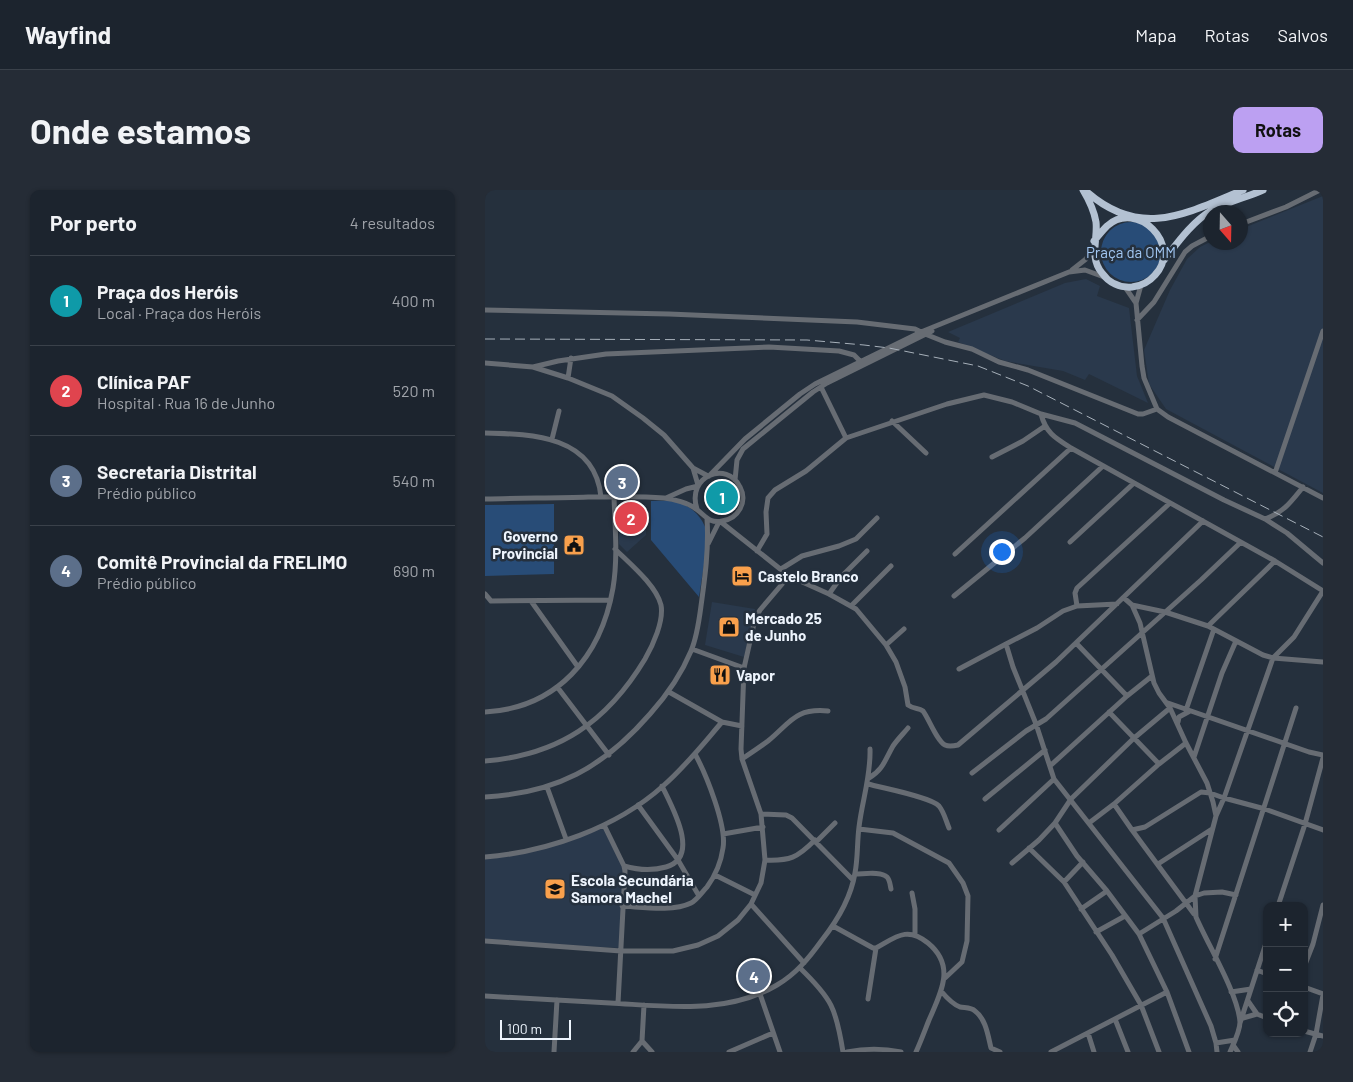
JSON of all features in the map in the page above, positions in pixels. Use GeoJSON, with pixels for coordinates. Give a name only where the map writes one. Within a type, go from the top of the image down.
{"type":"FeatureCollection","features":[{"type":"Feature","properties":{"kind":"highway"},"geometry":{"type":"LineString","coordinates":[[1084,190],[1112,210],[1152,226],[1162,243],[1164,253],[1162,263]]}},
{"type":"Feature","properties":{"kind":"highway"},"geometry":{"type":"LineString","coordinates":[[1084,190],[1091,203],[1096,223],[1094,244],[1096,264],[1105,278],[1114,284],[1125,287],[1141,285],[1150,280],[1182,236],[1197,221],[1213,210],[1263,190]]}},
{"type":"Feature","properties":{"kind":"highway"},"geometry":{"type":"LineString","coordinates":[[1094,244],[1107,226],[1120,219],[1161,218],[1192,212],[1243,190]]}},
{"type":"Feature","properties":{"kind":"street"},"geometry":{"type":"LineString","coordinates":[[1248,221],[1287,207],[1321,190]]}},
{"type":"Feature","properties":{"kind":"street"},"geometry":{"type":"LineString","coordinates":[[1137,320],[1154,302],[1185,252],[1203,240]]}},
{"type":"Feature","properties":{"kind":"street"},"geometry":{"type":"LineString","coordinates":[[666,498],[698,485],[736,447],[800,394],[815,384],[860,361],[947,322],[1069,272],[1086,259],[1094,244]]}},
{"type":"Feature","properties":{"kind":"street"},"geometry":{"type":"LineString","coordinates":[[1069,272],[1085,270],[1105,278]]}},
{"type":"Feature","properties":{"kind":"street"},"geometry":{"type":"LineString","coordinates":[[1141,285],[1137,303],[1137,320],[1144,378],[1157,408],[1168,417],[1323,498]]}},
{"type":"Feature","properties":{"kind":"street"},"geometry":{"type":"LineString","coordinates":[[1125,287],[1137,303]]}},
{"type":"Feature","properties":{"kind":"street"},"geometry":{"type":"LineString","coordinates":[[485,310],[669,314],[857,322],[915,329],[945,342],[972,349],[999,362],[1029,370],[1138,414],[1143,414],[1157,408]]}},
{"type":"Feature","properties":{"kind":"street"},"geometry":{"type":"LineString","coordinates":[[1275,473],[1323,331]]}},
{"type":"Feature","properties":{"kind":"street"},"geometry":{"type":"LineString","coordinates":[[735,480],[737,460],[743,449],[821,387],[923,333]]}},
{"type":"Feature","properties":{"kind":"street"},"geometry":{"type":"LineString","coordinates":[[533,367],[571,358],[606,354],[769,347],[839,351],[854,356],[860,361]]}},
{"type":"Feature","properties":{"kind":"street"},"geometry":{"type":"LineString","coordinates":[[568,378],[571,358]]}},
{"type":"Feature","properties":{"kind":"street"},"geometry":{"type":"LineString","coordinates":[[485,363],[533,367],[568,378],[612,396],[643,418],[693,468],[709,476],[720,474],[735,480],[743,494],[743,502],[740,509],[728,520],[720,522],[708,545]]}},
{"type":"Feature","properties":{"kind":"street"},"geometry":{"type":"LineString","coordinates":[[821,387],[846,438]]}},
{"type":"Feature","properties":{"kind":"street"},"geometry":{"type":"LineString","coordinates":[[757,550],[767,534],[765,512],[768,498],[775,490],[806,471],[846,438],[947,404],[984,395],[1012,402],[1041,414],[1075,423],[1224,500],[1265,519],[1287,533],[1323,563]]}},
{"type":"Feature","properties":{"kind":"street"},"geometry":{"type":"LineString","coordinates":[[552,439],[559,411]]}},
{"type":"Feature","properties":{"kind":"street"},"geometry":{"type":"LineString","coordinates":[[1041,414],[1045,426],[1056,439],[1275,561],[1323,591],[1294,637],[1273,658],[1224,798],[1215,816],[1195,896],[1196,917]]}},
{"type":"Feature","properties":{"kind":"street"},"geometry":{"type":"LineString","coordinates":[[893,421],[927,453]]}},
{"type":"Feature","properties":{"kind":"street"},"geometry":{"type":"LineString","coordinates":[[992,457],[1023,441],[1045,426]]}},
{"type":"Feature","properties":{"kind":"street"},"geometry":{"type":"LineString","coordinates":[[485,433],[535,435],[552,439],[569,447],[585,459],[600,482],[601,497]]}},
{"type":"Feature","properties":{"kind":"street"},"geometry":{"type":"LineString","coordinates":[[955,554],[1071,448]]}},
{"type":"Feature","properties":{"kind":"street"},"geometry":{"type":"LineString","coordinates":[[954,596],[1025,538],[1103,466]]}},
{"type":"Feature","properties":{"kind":"street"},"geometry":{"type":"LineString","coordinates":[[693,468],[698,485],[695,494],[697,509]]}},
{"type":"Feature","properties":{"kind":"street"},"geometry":{"type":"LineString","coordinates":[[1070,542],[1134,483]]}},
{"type":"Feature","properties":{"kind":"street"},"geometry":{"type":"LineString","coordinates":[[1265,519],[1278,514],[1287,507],[1303,487]]}},
{"type":"Feature","properties":{"kind":"street"},"geometry":{"type":"LineString","coordinates":[[485,712],[515,707],[537,700],[558,688],[578,667],[599,635],[608,611],[613,586],[615,548],[614,497]]}},
{"type":"Feature","properties":{"kind":"street"},"geometry":{"type":"LineString","coordinates":[[485,499],[666,498],[697,509],[707,519],[720,522],[789,576],[857,609],[886,645],[900,671],[908,705],[923,711],[939,739],[945,745],[951,746],[958,744],[1076,643],[1203,521]]}},
{"type":"Feature","properties":{"kind":"street"},"geometry":{"type":"LineString","coordinates":[[1077,606],[1075,593],[1077,588],[1170,503]]}},
{"type":"Feature","properties":{"kind":"street"},"geometry":{"type":"LineString","coordinates":[[781,570],[802,556],[839,546],[856,539],[877,518]]}},
{"type":"Feature","properties":{"kind":"street"},"geometry":{"type":"LineString","coordinates":[[485,797],[506,796],[547,788],[588,768],[609,755],[638,728],[669,692],[692,649],[699,615],[708,545],[707,519]]}},
{"type":"Feature","properties":{"kind":"street"},"geometry":{"type":"LineString","coordinates":[[972,773],[1045,719],[1240,543]]}},
{"type":"Feature","properties":{"kind":"street"},"geometry":{"type":"LineString","coordinates":[[485,761],[505,760],[549,747],[588,726],[622,694],[635,675],[650,650],[662,613],[660,603],[653,589],[615,548]]}},
{"type":"Feature","properties":{"kind":"street"},"geometry":{"type":"LineString","coordinates":[[829,594],[850,566],[867,551]]}},
{"type":"Feature","properties":{"kind":"street"},"geometry":{"type":"LineString","coordinates":[[1208,626],[1275,561]]}},
{"type":"Feature","properties":{"kind":"street"},"geometry":{"type":"LineString","coordinates":[[851,606],[891,566]]}},
{"type":"Feature","properties":{"kind":"street"},"geometry":{"type":"LineString","coordinates":[[485,941],[621,950],[673,951],[698,945],[718,936],[738,920],[751,904],[761,883],[765,860],[761,814],[741,748],[744,668],[755,619],[760,610],[789,576]]}},
{"type":"Feature","properties":{"kind":"street"},"geometry":{"type":"LineString","coordinates":[[485,594],[491,601],[611,600]]}},
{"type":"Feature","properties":{"kind":"street"},"geometry":{"type":"LineString","coordinates":[[1124,598],[1132,605],[1140,623],[1152,676],[1159,693],[1169,705],[1186,744],[1207,783],[1215,816]]}},
{"type":"Feature","properties":{"kind":"street"},"geometry":{"type":"LineString","coordinates":[[531,601],[578,667]]}},
{"type":"Feature","properties":{"kind":"street"},"geometry":{"type":"LineString","coordinates":[[959,669],[1037,628],[1063,611],[1077,606],[1117,604]]}},
{"type":"Feature","properties":{"kind":"street"},"geometry":{"type":"LineString","coordinates":[[1132,605],[1165,612],[1208,626],[1263,655],[1273,658],[1323,662]]}},
{"type":"Feature","properties":{"kind":"street"},"geometry":{"type":"LineString","coordinates":[[886,645],[904,629]]}},
{"type":"Feature","properties":{"kind":"street"},"geometry":{"type":"LineString","coordinates":[[1178,725],[1179,717],[1188,710],[1214,629]]}},
{"type":"Feature","properties":{"kind":"street"},"geometry":{"type":"LineString","coordinates":[[1194,757],[1222,673],[1237,641]]}},
{"type":"Feature","properties":{"kind":"street"},"geometry":{"type":"LineString","coordinates":[[1076,643],[1127,696]]}},
{"type":"Feature","properties":{"kind":"street"},"geometry":{"type":"LineString","coordinates":[[1006,644],[1054,779],[1164,919],[1211,1026],[1217,1052]]}},
{"type":"Feature","properties":{"kind":"street"},"geometry":{"type":"LineString","coordinates":[[692,649],[744,668]]}},
{"type":"Feature","properties":{"kind":"street"},"geometry":{"type":"LineString","coordinates":[[1050,766],[1127,696],[1152,676]]}},
{"type":"Feature","properties":{"kind":"street"},"geometry":{"type":"LineString","coordinates":[[558,688],[609,755]]}},
{"type":"Feature","properties":{"kind":"street"},"geometry":{"type":"LineString","coordinates":[[669,692],[722,722],[742,726]]}},
{"type":"Feature","properties":{"kind":"street"},"geometry":{"type":"LineString","coordinates":[[1169,705],[1323,756],[1305,824],[1279,902]]}},
{"type":"Feature","properties":{"kind":"street"},"geometry":{"type":"LineString","coordinates":[[1012,863],[1039,840],[1055,823],[1071,799],[1169,705]]}},
{"type":"Feature","properties":{"kind":"street"},"geometry":{"type":"LineString","coordinates":[[1215,959],[1265,809],[1296,708]]}},
{"type":"Feature","properties":{"kind":"street"},"geometry":{"type":"LineString","coordinates":[[743,759],[768,741],[794,716],[806,711],[828,711]]}},
{"type":"Feature","properties":{"kind":"street"},"geometry":{"type":"LineString","coordinates":[[1109,712],[1159,764]]}},
{"type":"Feature","properties":{"kind":"street"},"geometry":{"type":"LineString","coordinates":[[485,857],[533,849],[604,825],[637,805],[662,786],[695,754],[722,722]]}},
{"type":"Feature","properties":{"kind":"street"},"geometry":{"type":"LineString","coordinates":[[869,781],[883,767],[893,746],[908,728]]}},
{"type":"Feature","properties":{"kind":"street"},"geometry":{"type":"LineString","coordinates":[[1089,823],[1114,804],[1159,764],[1186,744]]}},
{"type":"Feature","properties":{"kind":"street"},"geometry":{"type":"LineString","coordinates":[[485,996],[685,1007],[719,1006],[747,999],[778,985],[802,966],[833,926],[847,900],[855,874],[859,829],[869,781],[870,749]]}},
{"type":"Feature","properties":{"kind":"street"},"geometry":{"type":"LineString","coordinates":[[985,799],[1045,750]]}},
{"type":"Feature","properties":{"kind":"street"},"geometry":{"type":"LineString","coordinates":[[622,906],[677,907],[691,903],[699,896],[715,875],[723,848],[723,834],[703,768],[695,754]]}},
{"type":"Feature","properties":{"kind":"street"},"geometry":{"type":"LineString","coordinates":[[999,830],[1054,779]]}},
{"type":"Feature","properties":{"kind":"street"},"geometry":{"type":"LineString","coordinates":[[869,781],[912,794],[936,804],[941,809],[949,828]]}},
{"type":"Feature","properties":{"kind":"street"},"geometry":{"type":"LineString","coordinates":[[1132,830],[1145,827],[1201,792],[1207,783]]}},
{"type":"Feature","properties":{"kind":"street"},"geometry":{"type":"LineString","coordinates":[[624,866],[636,869],[657,869],[672,865],[678,860],[683,849],[682,835],[675,812],[662,786]]}},
{"type":"Feature","properties":{"kind":"street"},"geometry":{"type":"LineString","coordinates":[[547,788],[566,839]]}},
{"type":"Feature","properties":{"kind":"street"},"geometry":{"type":"LineString","coordinates":[[1201,792],[1265,809],[1323,830]]}},
{"type":"Feature","properties":{"kind":"street"},"geometry":{"type":"LineString","coordinates":[[1114,804],[1196,917],[1231,992],[1240,1024]]}},
{"type":"Feature","properties":{"kind":"street"},"geometry":{"type":"LineString","coordinates":[[637,805],[678,860],[699,896]]}},
{"type":"Feature","properties":{"kind":"street"},"geometry":{"type":"LineString","coordinates":[[761,814],[786,815],[792,818],[853,880]]}},
{"type":"Feature","properties":{"kind":"street"},"geometry":{"type":"LineString","coordinates":[[1055,823],[1064,838],[1139,934],[1167,992],[1189,1052]]}},
{"type":"Feature","properties":{"kind":"street"},"geometry":{"type":"LineString","coordinates":[[765,860],[790,860],[805,850],[835,824]]}},
{"type":"Feature","properties":{"kind":"street"},"geometry":{"type":"LineString","coordinates":[[604,825],[624,866],[617,1003]]}},
{"type":"Feature","properties":{"kind":"street"},"geometry":{"type":"LineString","coordinates":[[723,834],[763,827]]}},
{"type":"Feature","properties":{"kind":"street"},"geometry":{"type":"LineString","coordinates":[[1141,840],[1145,827]]}},
{"type":"Feature","properties":{"kind":"street"},"geometry":{"type":"LineString","coordinates":[[859,829],[893,833],[949,863],[963,883],[968,896],[967,941],[961,962],[945,978]]}},
{"type":"Feature","properties":{"kind":"street"},"geometry":{"type":"LineString","coordinates":[[1158,864],[1212,829]]}},
{"type":"Feature","properties":{"kind":"street"},"geometry":{"type":"LineString","coordinates":[[1029,848],[1064,882],[1117,963],[1141,1005],[1159,1052]]}},
{"type":"Feature","properties":{"kind":"street"},"geometry":{"type":"LineString","coordinates":[[1064,882],[1083,862]]}},
{"type":"Feature","properties":{"kind":"street"},"geometry":{"type":"LineString","coordinates":[[855,874],[886,876],[889,879],[891,889]]}},
{"type":"Feature","properties":{"kind":"street"},"geometry":{"type":"LineString","coordinates":[[715,875],[755,895]]}},
{"type":"Feature","properties":{"kind":"street"},"geometry":{"type":"LineString","coordinates":[[1081,909],[1107,891]]}},
{"type":"Feature","properties":{"kind":"street"},"geometry":{"type":"LineString","coordinates":[[1139,934],[1164,919],[1195,896],[1204,893],[1221,892],[1236,895]]}},
{"type":"Feature","properties":{"kind":"street"},"geometry":{"type":"LineString","coordinates":[[912,893],[915,909],[915,934]]}},
{"type":"Feature","properties":{"kind":"street"},"geometry":{"type":"LineString","coordinates":[[751,904],[822,990],[833,1008],[843,1052]]}},
{"type":"Feature","properties":{"kind":"street"},"geometry":{"type":"LineString","coordinates":[[1308,957],[1323,905]]}},
{"type":"Feature","properties":{"kind":"street"},"geometry":{"type":"LineString","coordinates":[[1096,932],[1125,916]]}},
{"type":"Feature","properties":{"kind":"street"},"geometry":{"type":"LineString","coordinates":[[833,926],[876,948]]}},
{"type":"Feature","properties":{"kind":"street"},"geometry":{"type":"LineString","coordinates":[[867,999],[876,948],[891,938],[902,934],[915,934],[938,952],[944,968],[945,978],[917,1052]]}},
{"type":"Feature","properties":{"kind":"street"},"geometry":{"type":"LineString","coordinates":[[1231,1052],[1265,947]]}},
{"type":"Feature","properties":{"kind":"street"},"geometry":{"type":"LineString","coordinates":[[1257,970],[1263,972]]}},
{"type":"Feature","properties":{"kind":"street"},"geometry":{"type":"LineString","coordinates":[[1231,992],[1251,989]]}},
{"type":"Feature","properties":{"kind":"street"},"geometry":{"type":"LineString","coordinates":[[1308,989],[1323,994],[1310,1052]]}},
{"type":"Feature","properties":{"kind":"street"},"geometry":{"type":"LineString","coordinates":[[941,991],[959,1006],[976,1011],[981,1018],[991,1048],[1000,1052]]}},
{"type":"Feature","properties":{"kind":"street"},"geometry":{"type":"LineString","coordinates":[[1051,1052],[1167,992]]}},
{"type":"Feature","properties":{"kind":"street"},"geometry":{"type":"LineString","coordinates":[[760,994],[780,1052]]}},
{"type":"Feature","properties":{"kind":"street"},"geometry":{"type":"LineString","coordinates":[[554,1052],[557,1000]]}},
{"type":"Feature","properties":{"kind":"street"},"geometry":{"type":"LineString","coordinates":[[1248,1000],[1257,1014],[1263,1016]]}},
{"type":"Feature","properties":{"kind":"street"},"geometry":{"type":"LineString","coordinates":[[633,1052],[643,1041],[644,1005]]}},
{"type":"Feature","properties":{"kind":"street"},"geometry":{"type":"LineString","coordinates":[[1243,1018],[1257,1014]]}},
{"type":"Feature","properties":{"kind":"street"},"geometry":{"type":"LineString","coordinates":[[1115,1019],[1128,1052]]}},
{"type":"Feature","properties":{"kind":"street"},"geometry":{"type":"LineString","coordinates":[[1308,1032],[1323,1036]]}},
{"type":"Feature","properties":{"kind":"street"},"geometry":{"type":"LineString","coordinates":[[729,1052],[773,1033]]}},
{"type":"Feature","properties":{"kind":"street"},"geometry":{"type":"LineString","coordinates":[[1088,1033],[1094,1052]]}},
{"type":"Feature","properties":{"kind":"street"},"geometry":{"type":"LineString","coordinates":[[643,1041],[652,1052]]}},
{"type":"Feature","properties":{"kind":"street"},"geometry":{"type":"LineString","coordinates":[[1216,1043],[1234,1043]]}},
{"type":"Feature","properties":{"kind":"street"},"geometry":{"type":"LineString","coordinates":[[1234,1043],[1238,1052]]}},
{"type":"Feature","properties":{"kind":"street"},"geometry":{"type":"LineString","coordinates":[[847,1052],[865,1048],[879,1048],[901,1052]]}},
{"type":"Feature","properties":{"kind":"shaded area"},"geometry":{"type":"Polygon","coordinates":[[[1323,196],[1323,493],[1166,409],[1149,384],[1144,350],[1170,290],[1187,259],[1203,246],[1203,250],[1248,250],[1248,226],[1323,196]]]}},
{"type":"Feature","properties":{"kind":"shaded area"},"geometry":{"type":"Polygon","coordinates":[[[1086,279],[1100,286],[1097,296],[1129,308],[1137,376],[1148,403],[1089,374],[1085,380],[1063,371],[1005,361],[958,342],[960,338],[948,332],[1065,283],[1086,279]]]}},
{"type":"Feature","properties":{"kind":"shaded area"},"geometry":{"type":"Polygon","coordinates":[[[619,505],[646,505],[646,535],[627,552],[619,544],[619,505]]]}},
{"type":"Feature","properties":{"kind":"shaded area","name":"Mercado 25 de Junho"},"geometry":{"type":"Polygon","coordinates":[[[712,602],[755,609],[744,657],[705,645],[712,602]]]}},
{"type":"Feature","properties":{"kind":"shaded area","name":"Escola Secundária Samora Machel"},"geometry":{"type":"Polygon","coordinates":[[[603,826],[624,866],[620,948],[485,941],[485,857],[532,850],[603,826]]]}},
{"type":"Feature","properties":{"kind":"green space","name":"Praça da OMM"},"geometry":{"type":"Polygon","coordinates":[[[1125,222],[1137,222],[1153,230],[1159,240],[1161,252],[1159,264],[1153,274],[1137,282],[1125,282],[1109,274],[1101,258],[1101,246],[1109,230],[1125,222]]]}},
{"type":"Feature","properties":{"kind":"green space"},"geometry":{"type":"Polygon","coordinates":[[[651,501],[669,501],[685,505],[691,508],[703,522],[708,539],[699,597],[651,540],[651,501]]]}},
{"type":"Feature","properties":{"kind":"green space"},"geometry":{"type":"Polygon","coordinates":[[[554,504],[554,574],[485,576],[485,505],[554,504]]]}},
{"type":"Feature","properties":{"kind":"railway"},"geometry":{"type":"LineString","coordinates":[[485,339],[807,340],[889,348],[978,366],[1028,386],[1323,537]]}},
{"type":"Feature","properties":{"kind":"place","name":"Secretaria Distrital"},"geometry":{"type":"Point","coordinates":[622,482]}},
{"type":"Feature","properties":{"kind":"place","name":"Praça dos Heróis"},"geometry":{"type":"Point","coordinates":[722,497]}},
{"type":"Feature","properties":{"kind":"place","name":"Clínica PAF"},"geometry":{"type":"Point","coordinates":[631,518]}},
{"type":"Feature","properties":{"kind":"place","name":"Governo Provincial"},"geometry":{"type":"Point","coordinates":[574,545]}},
{"type":"Feature","properties":{"kind":"place","name":"Castelo Branco"},"geometry":{"type":"Point","coordinates":[742,576]}},
{"type":"Feature","properties":{"kind":"place","name":"Mercado 25 de Junho"},"geometry":{"type":"Point","coordinates":[729,627]}},
{"type":"Feature","properties":{"kind":"place","name":"Vapor"},"geometry":{"type":"Point","coordinates":[720,675]}},
{"type":"Feature","properties":{"kind":"place","name":"Escola Secundária Samora Machel"},"geometry":{"type":"Point","coordinates":[555,889]}},
{"type":"Feature","properties":{"kind":"place","name":"Comitê Provincial da FRELIMO"},"geometry":{"type":"Point","coordinates":[754,976]}}]}
